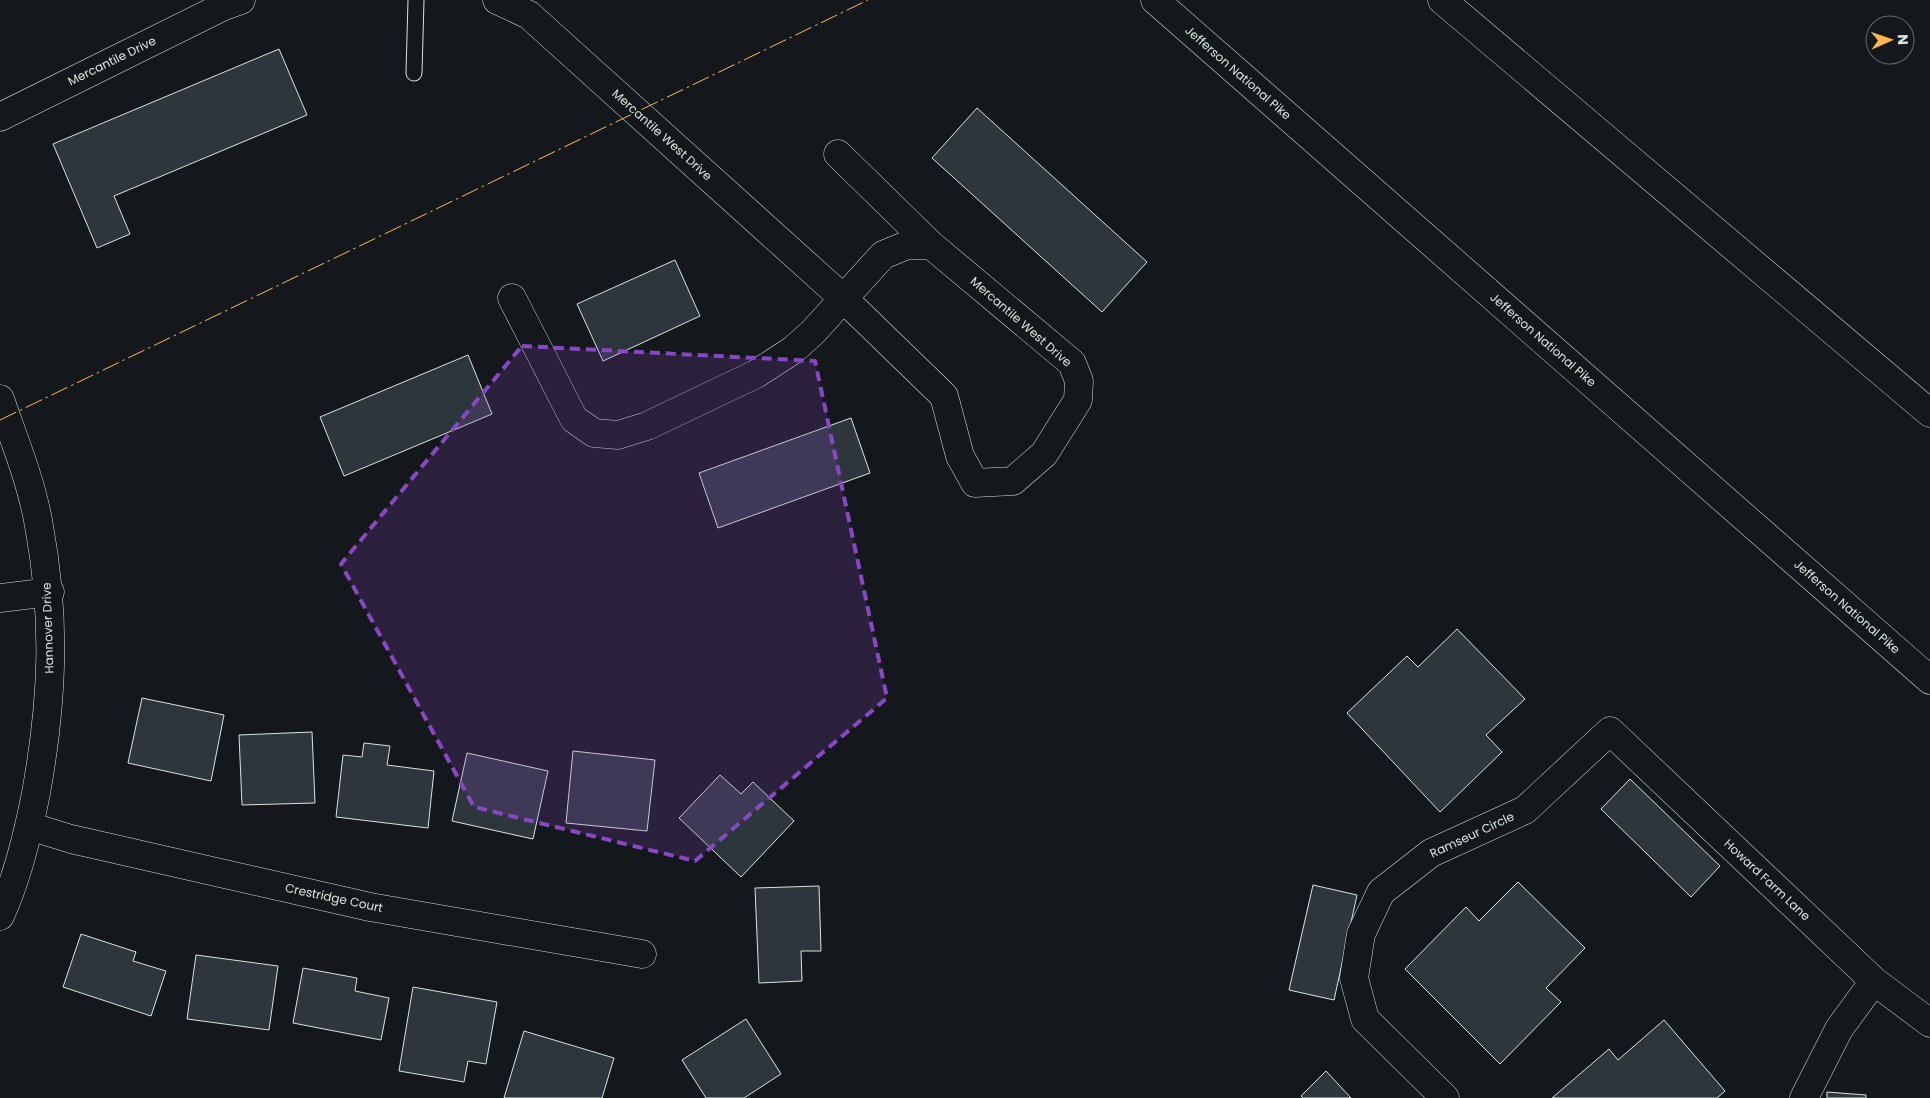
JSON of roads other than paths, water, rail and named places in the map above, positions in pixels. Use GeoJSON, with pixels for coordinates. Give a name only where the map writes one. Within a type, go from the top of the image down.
{"type":"FeatureCollection","features":[{"type":"Feature","properties":{"kind":"main road","name":"Mercantile West Drive"},"geometry":{"type":"LineString","coordinates":[[497,0],[529,15],[844,299],[944,396],[960,456],[975,483],[1013,481],[1044,454],[1078,400],[1079,381],[1072,363],[932,245],[838,154]]}},
{"type":"Feature","properties":{"kind":"main road","name":"Jefferson National Pike"},"geometry":{"type":"LineString","coordinates":[[1155,0],[1930,680]]}},
{"type":"Feature","properties":{"kind":"main road"},"geometry":{"type":"LineString","coordinates":[[1442,0],[1930,412]]}},
{"type":"Feature","properties":{"kind":"main road","name":"Mercantile Drive"},"geometry":{"type":"LineString","coordinates":[[0,117],[229,2]]}},
{"type":"Feature","properties":{"kind":"main road"},"geometry":{"type":"LineString","coordinates":[[512,298],[574,419],[594,433],[618,435],[647,426],[756,374],[793,350],[844,299],[883,255],[907,245],[932,245]]}},
{"type":"Feature","properties":{"kind":"main road","name":"Hannover Drive"},"geometry":{"type":"LineString","coordinates":[[0,399],[39,523],[50,592],[51,666],[44,750],[29,826],[9,897],[0,916]]}},
{"type":"Feature","properties":{"kind":"main road"},"geometry":{"type":"LineString","coordinates":[[0,598],[50,592]]}},
{"type":"Feature","properties":{"kind":"main road","name":"Howard Farm Lane"},"geometry":{"type":"LineString","coordinates":[[1610,731],[1874,981],[1930,1023]]}},
{"type":"Feature","properties":{"kind":"main road","name":"Ramseur Circle"},"geometry":{"type":"LineString","coordinates":[[1445,1098],[1365,1020],[1354,978],[1361,934],[1381,892],[1431,853],[1525,810],[1610,731]]}},
{"type":"Feature","properties":{"kind":"main road","name":"Crestridge Court"},"geometry":{"type":"LineString","coordinates":[[29,826],[71,839],[370,907],[642,954]]}},
{"type":"Feature","properties":{"kind":"main road"},"geometry":{"type":"LineString","coordinates":[[1804,1098],[1838,1029],[1874,981]]}},
{"type":"Feature","properties":{"kind":"lane"},"geometry":{"type":"LineString","coordinates":[[414,73],[416,0]]}}]}
